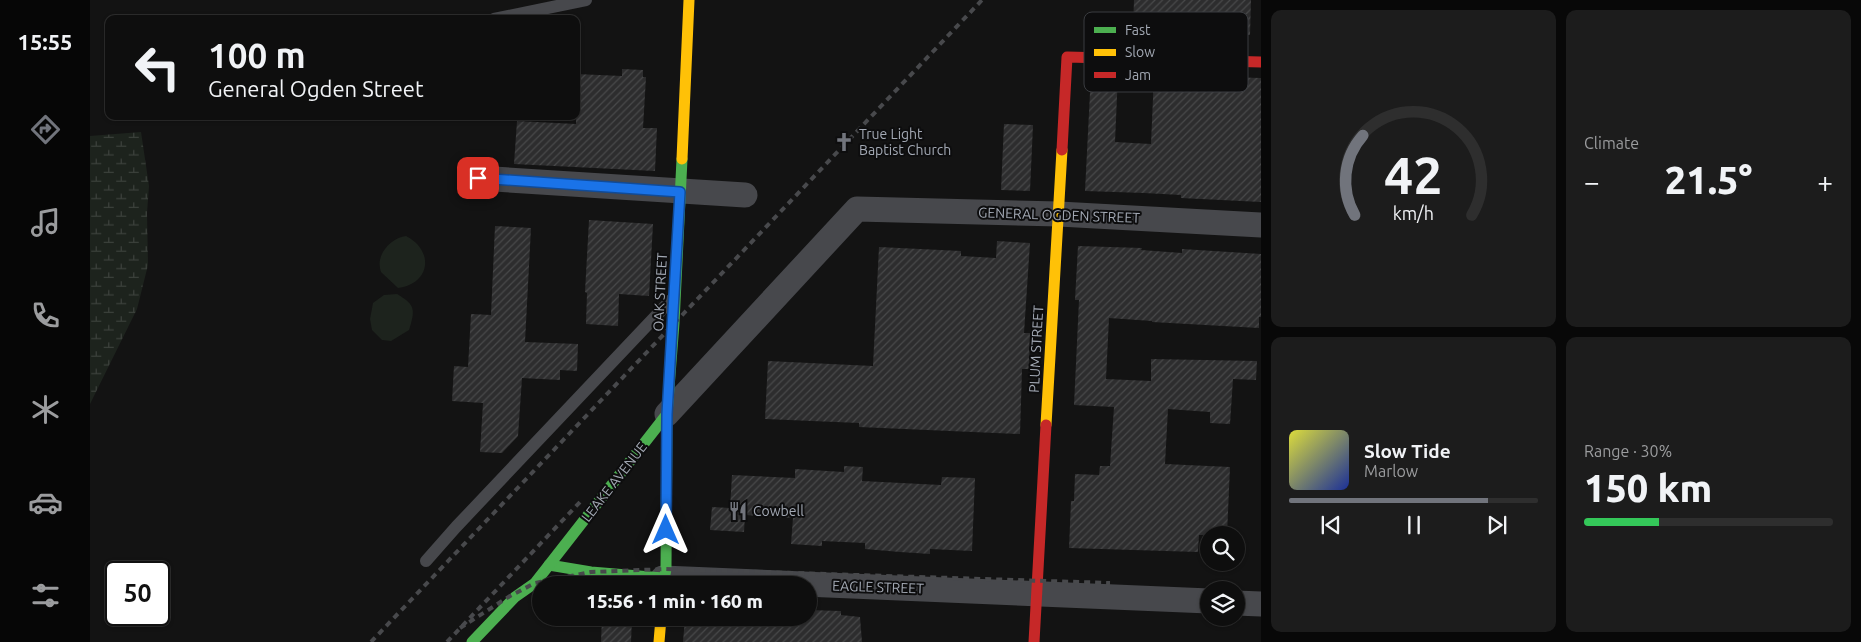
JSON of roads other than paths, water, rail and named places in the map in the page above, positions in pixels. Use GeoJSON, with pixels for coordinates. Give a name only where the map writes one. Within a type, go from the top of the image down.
{"type":"FeatureCollection","features":[{"type":"Feature","properties":{"kind":"street","name":"OAK STREET"},"geometry":{"type":"LineString","coordinates":[[664,576],[666,569],[667,414],[675,297],[689,0]]}},
{"type":"Feature","properties":{"kind":"street","name":"PLUM STREET"},"geometry":{"type":"LineString","coordinates":[[1034,642],[1067,57],[1084,57]]}},
{"type":"Feature","properties":{"kind":"street","name":"PLUM STREET"},"geometry":{"type":"LineString","coordinates":[[1248,62],[1261,62]]}},
{"type":"Feature","properties":{"kind":"street"},"geometry":{"type":"LineString","coordinates":[[478,178],[745,195]]}},
{"type":"Feature","properties":{"kind":"street","name":"GENERAL OGDEN STREET"},"geometry":{"type":"LineString","coordinates":[[857,209],[1059,214],[1261,225]]}},
{"type":"Feature","properties":{"kind":"street","name":"LEAKE AVENUE"},"geometry":{"type":"LineString","coordinates":[[472,642],[515,597],[535,583],[667,414],[857,209]]}},
{"type":"Feature","properties":{"kind":"street","name":"EAGLE STREET"},"geometry":{"type":"LineString","coordinates":[[549,565],[620,576]]}},
{"type":"Feature","properties":{"kind":"street","name":"EAGLE STREET"},"geometry":{"type":"LineString","coordinates":[[817,587],[1037,593],[1200,601]]}},
{"type":"Feature","properties":{"kind":"street"},"geometry":{"type":"LineString","coordinates":[[1245,603],[1261,604]]}},
{"type":"Feature","properties":{"kind":"street"},"geometry":{"type":"LineString","coordinates":[[659,642],[660,626]]}},
{"type":"Feature","properties":{"kind":"lane"},"geometry":{"type":"LineString","coordinates":[[513,15],[586,0]]}},
{"type":"Feature","properties":{"kind":"lane"},"geometry":{"type":"LineString","coordinates":[[426,561],[456,527],[675,297]]}},
{"type":"Feature","properties":{"kind":"railway"},"geometry":{"type":"LineString","coordinates":[[371,642],[982,0]]}},
{"type":"Feature","properties":{"kind":"railway"},"geometry":{"type":"LineString","coordinates":[[447,642],[580,502]]}},
{"type":"Feature","properties":{"kind":"railway"},"geometry":{"type":"LineString","coordinates":[[460,628],[510,596],[535,583],[591,572],[666,569],[1110,583]]}},
{"type":"Feature","properties":{"kind":"place","name":"True Light Baptist Church"},"geometry":{"type":"Point","coordinates":[844,142]}},
{"type":"Feature","properties":{"kind":"place","name":"Cowbell"},"geometry":{"type":"Point","coordinates":[738,511]}}]}
